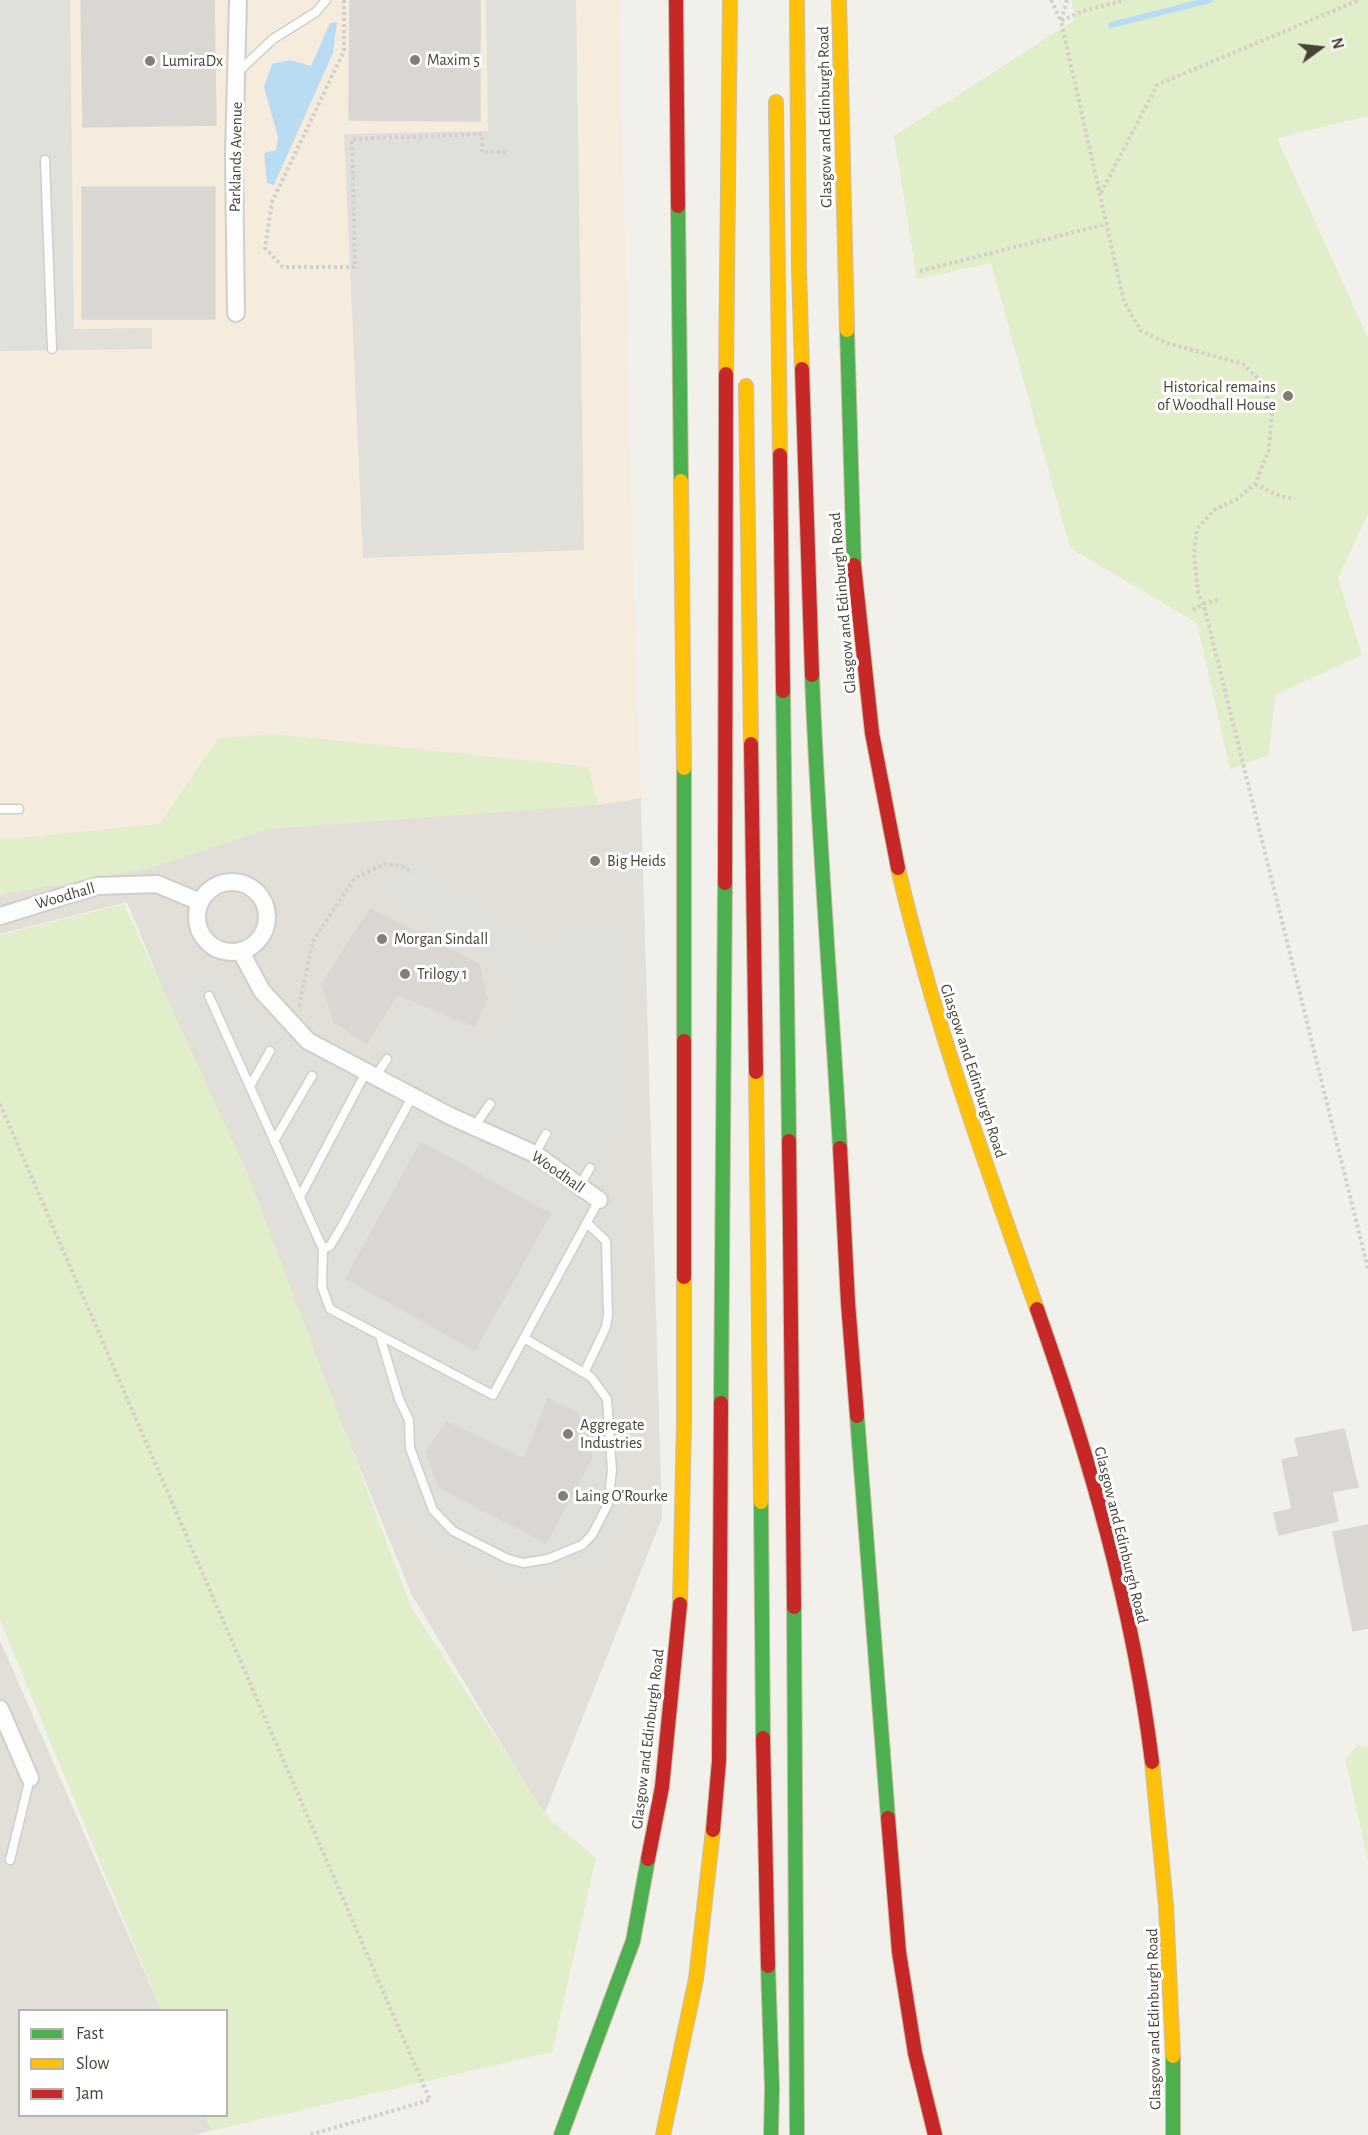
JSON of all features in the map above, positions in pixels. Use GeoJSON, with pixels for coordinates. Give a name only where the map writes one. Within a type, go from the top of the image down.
{"type":"FeatureCollection","features":[{"type":"Feature","properties":{"kind":"highway","name":"Glasgow and Edinburgh Road"},"geometry":{"type":"LineString","coordinates":[[561,2135],[633,1941],[662,1787],[680,1617],[684,1424],[684,804],[676,0]]}},
{"type":"Feature","properties":{"kind":"highway"},"geometry":{"type":"LineString","coordinates":[[663,2135],[682,2054],[696,1978],[719,1761],[725,875],[726,269],[730,0]]}},
{"type":"Feature","properties":{"kind":"highway"},"geometry":{"type":"LineString","coordinates":[[739,0],[742,102]]}},
{"type":"Feature","properties":{"kind":"highway"},"geometry":{"type":"LineString","coordinates":[[796,0],[799,258],[810,647],[848,1304],[898,1940],[915,2053],[936,2135]]}},
{"type":"Feature","properties":{"kind":"highway","name":"Glasgow and Edinburgh Road"},"geometry":{"type":"LineString","coordinates":[[839,0],[852,539],[860,630],[876,758],[898,873],[942,1032],[1069,1406],[1106,1528],[1122,1594],[1143,1702],[1161,1827],[1171,1957],[1173,2135]]}},
{"type":"Feature","properties":{"kind":"highway"},"geometry":{"type":"LineString","coordinates":[[776,90],[794,1555],[797,2135]]}},
{"type":"Feature","properties":{"kind":"highway"},"geometry":{"type":"LineString","coordinates":[[746,375],[764,1814],[772,2088],[771,2135]]}},
{"type":"Feature","properties":{"kind":"highway"},"geometry":{"type":"LineString","coordinates":[[744,1195],[757,1121]]}},
{"type":"Feature","properties":{"kind":"highway"},"geometry":{"type":"LineString","coordinates":[[719,1712],[732,1665],[733,1643]]}},
{"type":"Feature","properties":{"kind":"street","name":"Parklands Avenue"},"geometry":{"type":"LineString","coordinates":[[236,313],[234,156],[238,72],[238,0]]}},
{"type":"Feature","properties":{"kind":"street"},"geometry":{"type":"LineString","coordinates":[[228,882],[242,883],[259,893],[266,907],[268,919],[266,928],[256,944],[241,952],[224,952],[213,947],[198,927],[200,902],[216,885],[228,882]]}},
{"type":"Feature","properties":{"kind":"street","name":"Woodhall"},"geometry":{"type":"LineString","coordinates":[[0,916],[97,886],[156,884],[200,902]]}},
{"type":"Feature","properties":{"kind":"street","name":"Woodhall"},"geometry":{"type":"LineString","coordinates":[[241,952],[262,991],[308,1041],[474,1127],[535,1154],[599,1200]]}},
{"type":"Feature","properties":{"kind":"street"},"geometry":{"type":"LineString","coordinates":[[0,1710],[30,1778]]}},
{"type":"Feature","properties":{"kind":"lane"},"geometry":{"type":"LineString","coordinates":[[238,72],[273,39],[316,12],[326,0]]}},
{"type":"Feature","properties":{"kind":"lane"},"geometry":{"type":"LineString","coordinates":[[45,160],[52,349]]}},
{"type":"Feature","properties":{"kind":"lane"},"geometry":{"type":"LineString","coordinates":[[0,809],[19,809]]}},
{"type":"Feature","properties":{"kind":"lane"},"geometry":{"type":"LineString","coordinates":[[209,996],[323,1249],[330,1246],[342,1226],[412,1096]]}},
{"type":"Feature","properties":{"kind":"lane"},"geometry":{"type":"LineString","coordinates":[[250,1086],[270,1051]]}},
{"type":"Feature","properties":{"kind":"lane"},"geometry":{"type":"LineString","coordinates":[[300,1197],[370,1074],[387,1059]]}},
{"type":"Feature","properties":{"kind":"lane"},"geometry":{"type":"LineString","coordinates":[[274,1141],[312,1076]]}},
{"type":"Feature","properties":{"kind":"lane"},"geometry":{"type":"LineString","coordinates":[[474,1127],[490,1104]]}},
{"type":"Feature","properties":{"kind":"lane"},"geometry":{"type":"LineString","coordinates":[[535,1154],[546,1134]]}},
{"type":"Feature","properties":{"kind":"lane"},"geometry":{"type":"LineString","coordinates":[[579,1187],[590,1168]]}},
{"type":"Feature","properties":{"kind":"lane","name":"Woodhall"},"geometry":{"type":"LineString","coordinates":[[323,1249],[322,1287],[330,1309],[493,1395],[599,1200]]}},
{"type":"Feature","properties":{"kind":"lane"},"geometry":{"type":"LineString","coordinates":[[585,1373],[606,1327],[608,1315],[606,1241],[587,1223]]}},
{"type":"Feature","properties":{"kind":"lane"},"geometry":{"type":"LineString","coordinates":[[380,1336],[399,1399],[408,1420],[411,1448],[433,1510],[453,1531],[508,1559],[523,1563],[548,1559],[582,1545],[592,1535],[608,1504],[612,1470],[607,1399],[591,1377],[524,1338]]}},
{"type":"Feature","properties":{"kind":"lane"},"geometry":{"type":"LineString","coordinates":[[9,1860],[30,1778]]}},
{"type":"Feature","properties":{"kind":"path"},"geometry":{"type":"LineString","coordinates":[[344,0],[344,51],[272,202],[265,248],[283,267],[355,267],[352,139],[482,134],[482,152],[507,152]]}},
{"type":"Feature","properties":{"kind":"path"},"geometry":{"type":"LineString","coordinates":[[1051,0],[1062,21],[1124,302],[1141,331],[1167,344],[1243,364],[1262,382],[1272,411],[1269,450],[1255,484],[1237,499],[1214,510],[1197,529],[1194,552],[1198,592],[1203,604],[1368,1269]]}},
{"type":"Feature","properties":{"kind":"path"},"geometry":{"type":"LineString","coordinates":[[1062,21],[1067,0]]}},
{"type":"Feature","properties":{"kind":"path"},"geometry":{"type":"LineString","coordinates":[[1062,21],[1083,11],[1125,0]]}},
{"type":"Feature","properties":{"kind":"path"},"geometry":{"type":"LineString","coordinates":[[1101,193],[1157,85],[1359,0]]}},
{"type":"Feature","properties":{"kind":"path"},"geometry":{"type":"LineString","coordinates":[[920,271],[1107,224]]}},
{"type":"Feature","properties":{"kind":"path"},"geometry":{"type":"LineString","coordinates":[[1255,484],[1280,496],[1295,499]]}},
{"type":"Feature","properties":{"kind":"path"},"geometry":{"type":"LineString","coordinates":[[1193,610],[1203,604],[1218,600]]}},
{"type":"Feature","properties":{"kind":"path"},"geometry":{"type":"LineString","coordinates":[[294,1027],[313,941],[355,878],[386,864],[401,866],[413,872]]}},
{"type":"Feature","properties":{"kind":"path"},"geometry":{"type":"LineString","coordinates":[[0,1104],[430,2100],[309,2135]]}},
{"type":"Feature","properties":{"kind":"shaded area"},"geometry":{"type":"Polygon","coordinates":[[[0,0],[619,0],[641,798],[598,805],[587,767],[273,734],[218,739],[160,824],[21,838],[0,838],[0,0]]]}},
{"type":"Feature","properties":{"kind":"shaded area"},"geometry":{"type":"Polygon","coordinates":[[[0,0],[70,0],[74,329],[152,328],[152,349],[0,351],[0,0]]]}},
{"type":"Feature","properties":{"kind":"shaded area"},"geometry":{"type":"Polygon","coordinates":[[[486,0],[576,0],[584,550],[363,558],[344,134],[488,131],[486,0]]]}},
{"type":"Feature","properties":{"kind":"shaded area"},"geometry":{"type":"Polygon","coordinates":[[[273,734],[588,767],[598,805],[641,798],[662,1518],[544,1815],[412,1595],[127,902],[0,934],[0,838],[21,838],[160,824],[218,739],[273,734]]]}},
{"type":"Feature","properties":{"kind":"shaded area"},"geometry":{"type":"Polygon","coordinates":[[[407,859],[545,949],[558,932],[618,925],[624,1119],[599,1174],[629,1208],[630,1329],[615,1364],[629,1392],[624,1514],[602,1560],[521,1593],[392,1515],[173,982],[206,967],[230,983],[267,1027],[364,1076],[405,1000],[497,1044],[524,988],[463,945],[468,940],[382,889],[407,859]]]}},
{"type":"Feature","properties":{"kind":"shaded area"},"geometry":{"type":"Polygon","coordinates":[[[0,1640],[161,2009],[18,2009],[18,2117],[206,2117],[212,2130],[194,2135],[0,2135],[0,1640]]]}},
{"type":"Feature","properties":{"kind":"green space"},"geometry":{"type":"Polygon","coordinates":[[[1071,0],[1368,0],[1368,116],[1277,138],[1368,338],[1368,514],[1338,578],[1362,655],[1275,695],[1269,755],[1230,769],[1197,623],[1070,548],[991,263],[917,279],[894,136],[1075,20],[1071,0]]]}},
{"type":"Feature","properties":{"kind":"green space"},"geometry":{"type":"Polygon","coordinates":[[[273,734],[588,767],[598,805],[268,829],[147,869],[0,895],[0,838],[21,838],[160,824],[218,739],[273,734]]]}},
{"type":"Feature","properties":{"kind":"green space"},"geometry":{"type":"Polygon","coordinates":[[[124,904],[249,1177],[411,1607],[548,1818],[596,1858],[552,2052],[211,2131],[205,2117],[228,2117],[228,2009],[161,2009],[0,1620],[0,935],[124,904]]]}},
{"type":"Feature","properties":{"kind":"green space"},"geometry":{"type":"Polygon","coordinates":[[[1358,1745],[1368,1747],[1368,1860],[1345,1759],[1358,1745]]]}},
{"type":"Feature","properties":{"kind":"water"},"geometry":{"type":"Polygon","coordinates":[[[337,22],[333,53],[274,185],[267,183],[264,153],[276,150],[278,137],[264,87],[272,64],[290,60],[311,66],[330,23],[337,22]]]}},
{"type":"Feature","properties":{"kind":"building"},"geometry":{"type":"Polygon","coordinates":[[[81,0],[214,0],[216,125],[83,127],[81,0]]]}},
{"type":"Feature","properties":{"kind":"building","name":"Maxim 5"},"geometry":{"type":"Polygon","coordinates":[[[350,0],[480,0],[480,121],[349,120],[350,0]]]}},
{"type":"Feature","properties":{"kind":"building"},"geometry":{"type":"Polygon","coordinates":[[[82,187],[215,187],[215,319],[82,319],[82,187]]]}},
{"type":"Feature","properties":{"kind":"building","name":"Trilogy 1"},"geometry":{"type":"Polygon","coordinates":[[[370,909],[479,964],[487,999],[474,1026],[397,994],[367,1043],[334,1022],[322,984],[370,909]]]}},
{"type":"Feature","properties":{"kind":"building"},"geometry":{"type":"Polygon","coordinates":[[[421,1142],[550,1214],[475,1350],[346,1278],[421,1142]]]}},
{"type":"Feature","properties":{"kind":"building"},"geometry":{"type":"Polygon","coordinates":[[[548,1399],[578,1413],[592,1458],[546,1543],[439,1487],[426,1452],[447,1422],[524,1459],[548,1399]]]}},
{"type":"Feature","properties":{"kind":"building"},"geometry":{"type":"Polygon","coordinates":[[[1344,1429],[1358,1487],[1332,1492],[1338,1521],[1279,1535],[1274,1513],[1292,1509],[1282,1460],[1299,1456],[1295,1439],[1344,1429]]]}},
{"type":"Feature","properties":{"kind":"building"},"geometry":{"type":"Polygon","coordinates":[[[1368,1525],[1368,1628],[1353,1631],[1333,1532],[1368,1525]]]}},
{"type":"Feature","properties":{"kind":"waterway"},"geometry":{"type":"LineString","coordinates":[[1111,25],[1210,0]]}},
{"type":"Feature","properties":{"kind":"traffic: fast"},"geometry":{"type":"LineString","coordinates":[[678,206],[681,481]]}},
{"type":"Feature","properties":{"kind":"traffic: fast"},"geometry":{"type":"LineString","coordinates":[[847,330],[854,565]]}},
{"type":"Feature","properties":{"kind":"traffic: fast"},"geometry":{"type":"LineString","coordinates":[[812,675],[840,1148]]}},
{"type":"Feature","properties":{"kind":"traffic: fast"},"geometry":{"type":"LineString","coordinates":[[783,691],[789,1141]]}},
{"type":"Feature","properties":{"kind":"traffic: fast"},"geometry":{"type":"LineString","coordinates":[[684,768],[684,1041]]}},
{"type":"Feature","properties":{"kind":"traffic: fast"},"geometry":{"type":"LineString","coordinates":[[721,1403],[725,883]]}},
{"type":"Feature","properties":{"kind":"traffic: fast"},"geometry":{"type":"LineString","coordinates":[[857,1416],[888,1818]]}},
{"type":"Feature","properties":{"kind":"traffic: fast"},"geometry":{"type":"LineString","coordinates":[[761,1502],[763,1738]]}},
{"type":"Feature","properties":{"kind":"traffic: fast"},"geometry":{"type":"LineString","coordinates":[[794,1607],[797,2135]]}},
{"type":"Feature","properties":{"kind":"traffic: fast"},"geometry":{"type":"LineString","coordinates":[[561,2135],[633,1941],[648,1859]]}},
{"type":"Feature","properties":{"kind":"traffic: fast"},"geometry":{"type":"LineString","coordinates":[[768,1966],[772,2088],[771,2135]]}},
{"type":"Feature","properties":{"kind":"traffic: fast"},"geometry":{"type":"LineString","coordinates":[[1173,2056],[1173,2135]]}},
{"type":"Feature","properties":{"kind":"traffic: slow"},"geometry":{"type":"LineString","coordinates":[[726,374],[730,0]]}},
{"type":"Feature","properties":{"kind":"traffic: slow"},"geometry":{"type":"LineString","coordinates":[[797,0],[802,369]]}},
{"type":"Feature","properties":{"kind":"traffic: slow"},"geometry":{"type":"LineString","coordinates":[[839,0],[847,330]]}},
{"type":"Feature","properties":{"kind":"traffic: slow"},"geometry":{"type":"LineString","coordinates":[[776,102],[780,455]]}},
{"type":"Feature","properties":{"kind":"traffic: slow"},"geometry":{"type":"LineString","coordinates":[[746,386],[751,744]]}},
{"type":"Feature","properties":{"kind":"traffic: slow"},"geometry":{"type":"LineString","coordinates":[[681,481],[684,768]]}},
{"type":"Feature","properties":{"kind":"traffic: slow"},"geometry":{"type":"LineString","coordinates":[[898,868],[944,1035],[979,1145],[1037,1309]]}},
{"type":"Feature","properties":{"kind":"traffic: slow"},"geometry":{"type":"LineString","coordinates":[[756,1072],[761,1502]]}},
{"type":"Feature","properties":{"kind":"traffic: slow"},"geometry":{"type":"LineString","coordinates":[[680,1604],[684,1277]]}},
{"type":"Feature","properties":{"kind":"traffic: slow"},"geometry":{"type":"LineString","coordinates":[[1152,1762],[1166,1906],[1173,2056]]}},
{"type":"Feature","properties":{"kind":"traffic: slow"},"geometry":{"type":"LineString","coordinates":[[663,2135],[696,1979],[713,1830]]}},
{"type":"Feature","properties":{"kind":"traffic: jam"},"geometry":{"type":"LineString","coordinates":[[676,0],[678,206]]}},
{"type":"Feature","properties":{"kind":"traffic: jam"},"geometry":{"type":"LineString","coordinates":[[802,369],[812,675]]}},
{"type":"Feature","properties":{"kind":"traffic: jam"},"geometry":{"type":"LineString","coordinates":[[725,883],[726,374]]}},
{"type":"Feature","properties":{"kind":"traffic: jam"},"geometry":{"type":"LineString","coordinates":[[780,455],[783,691]]}},
{"type":"Feature","properties":{"kind":"traffic: jam"},"geometry":{"type":"LineString","coordinates":[[854,565],[872,733],[898,868]]}},
{"type":"Feature","properties":{"kind":"traffic: jam"},"geometry":{"type":"LineString","coordinates":[[751,744],[756,1072]]}},
{"type":"Feature","properties":{"kind":"traffic: jam"},"geometry":{"type":"LineString","coordinates":[[684,1041],[684,1277]]}},
{"type":"Feature","properties":{"kind":"traffic: jam"},"geometry":{"type":"LineString","coordinates":[[789,1141],[794,1607]]}},
{"type":"Feature","properties":{"kind":"traffic: jam"},"geometry":{"type":"LineString","coordinates":[[840,1148],[848,1303],[857,1416]]}},
{"type":"Feature","properties":{"kind":"traffic: jam"},"geometry":{"type":"LineString","coordinates":[[1037,1309],[1074,1420],[1107,1532],[1133,1646],[1152,1762]]}},
{"type":"Feature","properties":{"kind":"traffic: jam"},"geometry":{"type":"LineString","coordinates":[[713,1830],[719,1761],[721,1403]]}},
{"type":"Feature","properties":{"kind":"traffic: jam"},"geometry":{"type":"LineString","coordinates":[[648,1859],[662,1787],[680,1604]]}},
{"type":"Feature","properties":{"kind":"traffic: jam"},"geometry":{"type":"LineString","coordinates":[[763,1738],[768,1966]]}},
{"type":"Feature","properties":{"kind":"traffic: jam"},"geometry":{"type":"LineString","coordinates":[[888,1818],[899,1952],[915,2053],[935,2135]]}},
{"type":"Feature","properties":{"kind":"place","name":"Maxim 5"},"geometry":{"type":"Point","coordinates":[415,60]}},
{"type":"Feature","properties":{"kind":"place","name":"LumiraDx"},"geometry":{"type":"Point","coordinates":[150,61]}},
{"type":"Feature","properties":{"kind":"place","name":"Historical remains of Woodhall House"},"geometry":{"type":"Point","coordinates":[1288,396]}},
{"type":"Feature","properties":{"kind":"place","name":"Big Heids"},"geometry":{"type":"Point","coordinates":[595,861]}},
{"type":"Feature","properties":{"kind":"place","name":"Morgan Sindall"},"geometry":{"type":"Point","coordinates":[382,939]}},
{"type":"Feature","properties":{"kind":"place","name":"Trilogy 1"},"geometry":{"type":"Point","coordinates":[405,974]}},
{"type":"Feature","properties":{"kind":"place","name":"Aggregate Industries"},"geometry":{"type":"Point","coordinates":[568,1434]}},
{"type":"Feature","properties":{"kind":"place","name":"Laing O'Rourke"},"geometry":{"type":"Point","coordinates":[563,1496]}}]}
